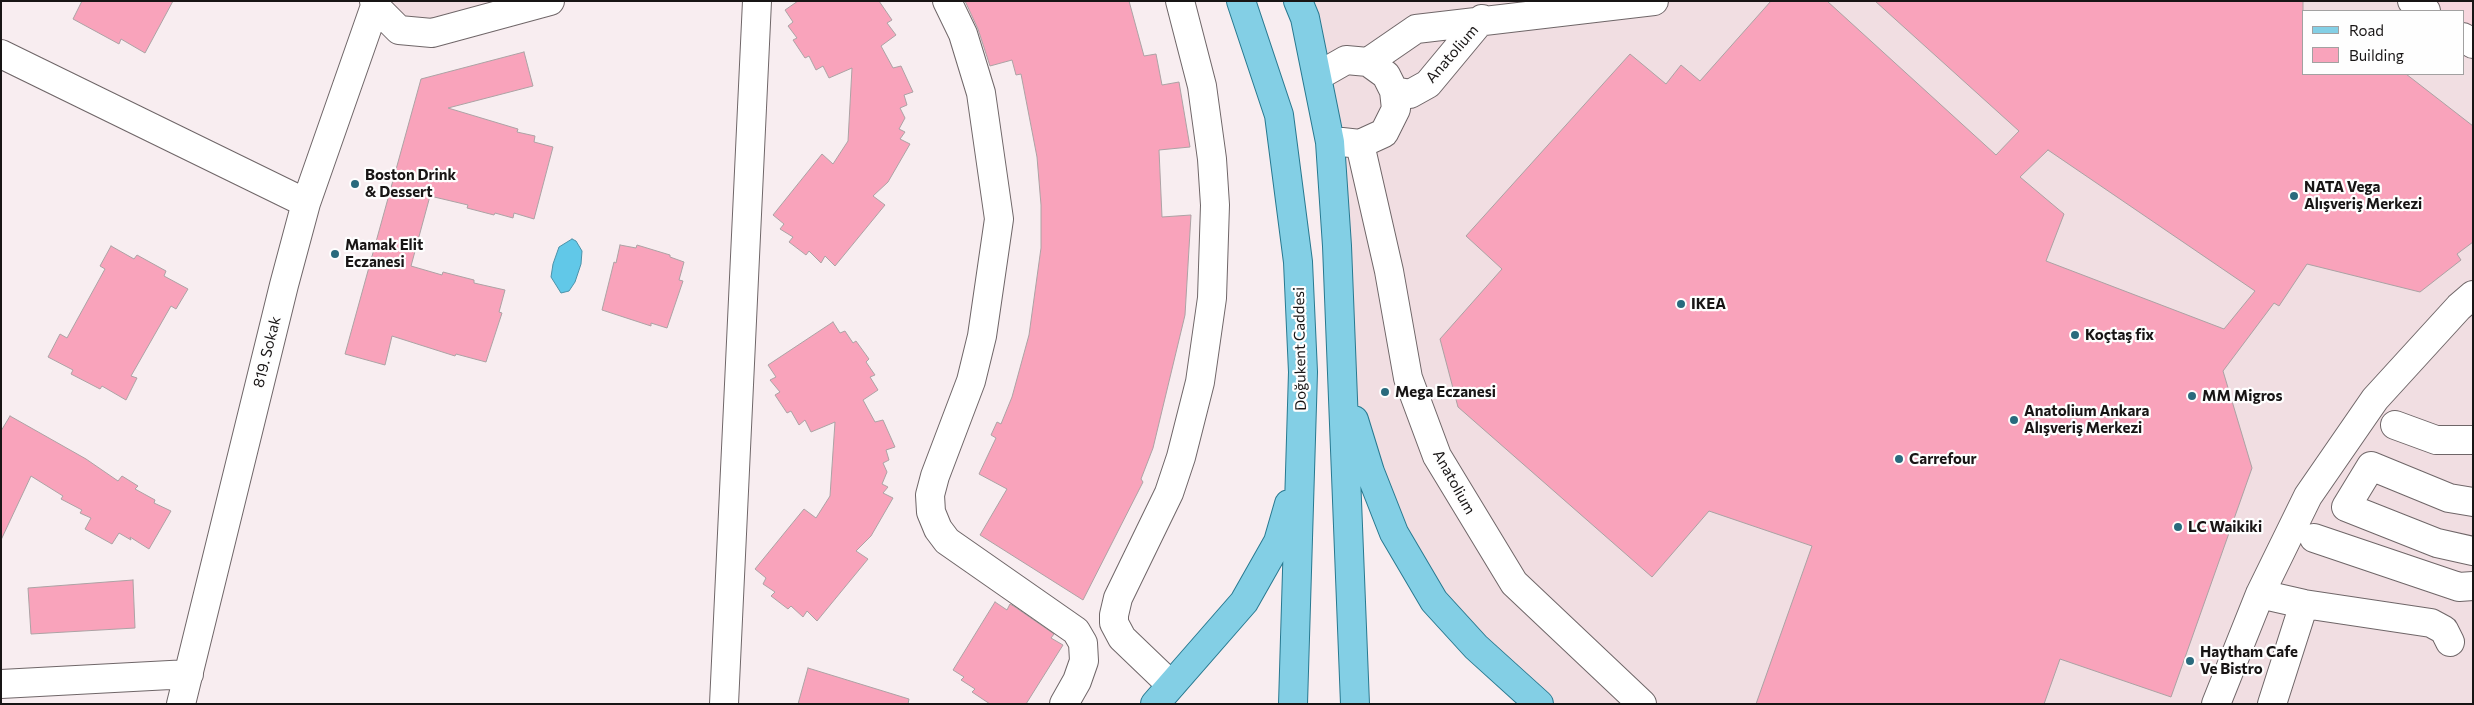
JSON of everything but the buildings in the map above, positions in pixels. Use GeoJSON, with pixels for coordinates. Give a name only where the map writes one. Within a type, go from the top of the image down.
{"type":"FeatureCollection","features":[{"type":"Feature","properties":{"kind":"main road","name":"Doğukent Caddesi"},"geometry":{"type":"LineString","coordinates":[[1241,1],[1279,115],[1298,262],[1303,372],[1293,704]]}},
{"type":"Feature","properties":{"kind":"main road"},"geometry":{"type":"LineString","coordinates":[[1298,1],[1305,18],[1330,142],[1343,382],[1355,704]]}},
{"type":"Feature","properties":{"kind":"main road"},"geometry":{"type":"LineString","coordinates":[[1163,694],[1244,602],[1278,542],[1297,480],[1303,372]]}},
{"type":"Feature","properties":{"kind":"main road"},"geometry":{"type":"LineString","coordinates":[[1343,382],[1370,472],[1394,533],[1434,601],[1476,648],[1539,704]]}},
{"type":"Feature","properties":{"kind":"street"},"geometry":{"type":"LineString","coordinates":[[374,4],[399,30],[432,33],[550,1]]}},
{"type":"Feature","properties":{"kind":"street"},"geometry":{"type":"LineString","coordinates":[[724,704],[757,1]]}},
{"type":"Feature","properties":{"kind":"street"},"geometry":{"type":"LineString","coordinates":[[947,1],[963,34],[981,93],[999,219],[982,336],[971,381],[930,494],[931,512],[938,529],[947,542],[1076,631],[1083,643],[1084,661],[1077,681],[1064,704]]}},
{"type":"Feature","properties":{"kind":"street"},"geometry":{"type":"LineString","coordinates":[[1163,694],[1122,638],[1114,623],[1114,614],[1118,598],[1169,493],[1181,457],[1200,382],[1212,298],[1215,224],[1212,159],[1202,86],[1180,1]]}},
{"type":"Feature","properties":{"kind":"street","name":"Anatolium"},"geometry":{"type":"LineString","coordinates":[[1368,62],[1416,29],[1482,19],[1654,1]]}},
{"type":"Feature","properties":{"kind":"street"},"geometry":{"type":"LineString","coordinates":[[2412,1],[2425,10]]}},
{"type":"Feature","properties":{"kind":"street","name":"819. Sokak"},"geometry":{"type":"LineString","coordinates":[[181,704],[306,203],[374,4]]}},
{"type":"Feature","properties":{"kind":"street","name":"Anatolium"},"geometry":{"type":"LineString","coordinates":[[1394,91],[1410,94],[1428,84],[1482,19]]}},
{"type":"Feature","properties":{"kind":"street"},"geometry":{"type":"LineString","coordinates":[[1,54],[306,203]]}},
{"type":"Feature","properties":{"kind":"street"},"geometry":{"type":"LineString","coordinates":[[1318,76],[1346,60],[1368,62],[1386,75],[1394,91],[1396,109],[1384,133],[1360,144],[1330,142]]}},
{"type":"Feature","properties":{"kind":"street","name":"Anatolium"},"geometry":{"type":"LineString","coordinates":[[1360,144],[1389,271],[1408,378],[1438,456],[1514,583],[1642,704]]}},
{"type":"Feature","properties":{"kind":"street"},"geometry":{"type":"LineString","coordinates":[[2216,704],[2260,594],[2308,496],[2375,399],[2459,307],[2473,295]]}},
{"type":"Feature","properties":{"kind":"street"},"geometry":{"type":"LineString","coordinates":[[2395,424],[2436,440],[2449,442],[2473,440]]}},
{"type":"Feature","properties":{"kind":"street"},"geometry":{"type":"LineString","coordinates":[[2473,502],[2449,498],[2371,466],[2346,507],[2444,546],[2473,551]]}},
{"type":"Feature","properties":{"kind":"street"},"geometry":{"type":"LineString","coordinates":[[2314,538],[2458,587],[2473,586]]}},
{"type":"Feature","properties":{"kind":"street"},"geometry":{"type":"LineString","coordinates":[[2260,594],[2304,604],[2431,623],[2444,630],[2450,642]]}},
{"type":"Feature","properties":{"kind":"street"},"geometry":{"type":"LineString","coordinates":[[2272,704],[2304,604]]}},
{"type":"Feature","properties":{"kind":"street"},"geometry":{"type":"LineString","coordinates":[[1,684],[188,674]]}},
{"type":"Feature","properties":{"kind":"shaded area"},"geometry":{"type":"Polygon","coordinates":[[[374,1],[550,1],[432,33],[374,1]]]}},
{"type":"Feature","properties":{"kind":"shaded area"},"geometry":{"type":"Polygon","coordinates":[[[1298,1],[2412,1],[2425,10],[2302,10],[2302,75],[2464,75],[2464,38],[2473,44],[2473,704],[1539,704],[1434,601],[1343,383],[1337,246],[1298,1]]]}},
{"type":"Feature","properties":{"kind":"shaded area"},"geometry":{"type":"Polygon","coordinates":[[[2412,1],[2473,1],[2473,44],[2464,38],[2464,10],[2425,10],[2412,1]]]}},
{"type":"Feature","properties":{"kind":"water"},"geometry":{"type":"Polygon","coordinates":[[[572,239],[576,241],[582,251],[581,264],[575,282],[569,291],[561,293],[551,277],[553,264],[559,247],[572,239]]]}},
{"type":"Feature","properties":{"kind":"place","name":"Boston Drink & Dessert"},"geometry":{"type":"Point","coordinates":[355,184]}},
{"type":"Feature","properties":{"kind":"place","name":"NATA Vega Alışveriş Merkezi"},"geometry":{"type":"Point","coordinates":[2294,196]}},
{"type":"Feature","properties":{"kind":"place","name":"Mamak Elit Eczanesi"},"geometry":{"type":"Point","coordinates":[335,254]}},
{"type":"Feature","properties":{"kind":"place","name":"IKEA"},"geometry":{"type":"Point","coordinates":[1681,304]}},
{"type":"Feature","properties":{"kind":"place","name":"Koçtaş fix"},"geometry":{"type":"Point","coordinates":[2075,335]}},
{"type":"Feature","properties":{"kind":"place","name":"Mega Eczanesi"},"geometry":{"type":"Point","coordinates":[1385,392]}},
{"type":"Feature","properties":{"kind":"place","name":"MM Migros"},"geometry":{"type":"Point","coordinates":[2192,396]}},
{"type":"Feature","properties":{"kind":"place","name":"Anatolium Ankara Alışveriş Merkezi"},"geometry":{"type":"Point","coordinates":[2014,420]}},
{"type":"Feature","properties":{"kind":"place","name":"Carrefour"},"geometry":{"type":"Point","coordinates":[1899,459]}},
{"type":"Feature","properties":{"kind":"place","name":"LC Waikiki"},"geometry":{"type":"Point","coordinates":[2178,527]}},
{"type":"Feature","properties":{"kind":"place","name":"Haytham Cafe Ve Bistro"},"geometry":{"type":"Point","coordinates":[2190,661]}}]}
